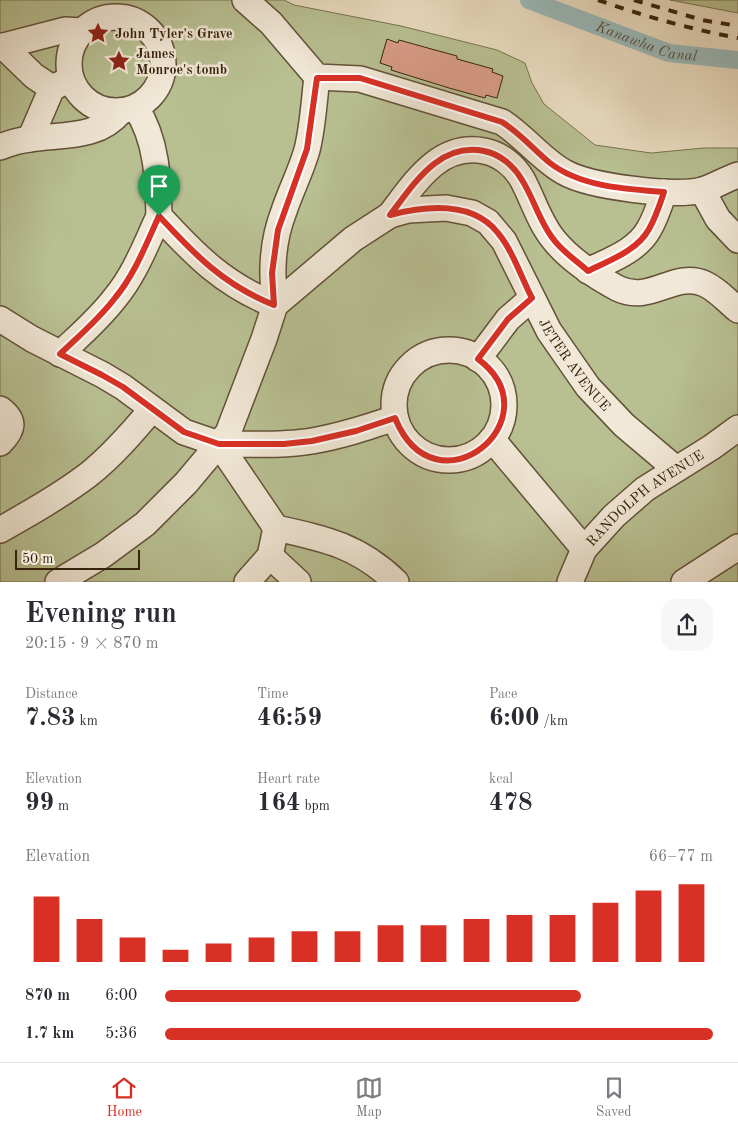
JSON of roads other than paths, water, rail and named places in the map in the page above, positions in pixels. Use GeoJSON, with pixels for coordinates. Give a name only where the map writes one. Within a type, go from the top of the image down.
{"type":"FeatureCollection","features":[{"type":"Feature","properties":{"kind":"lane"},"geometry":{"type":"LineString","coordinates":[[58,582],[97,559],[145,524],[186,484],[228,433],[233,424],[264,340],[274,305],[272,273],[278,230],[307,149],[317,78],[271,23],[245,0]]}},
{"type":"Feature","properties":{"kind":"lane"},"geometry":{"type":"LineString","coordinates":[[0,147],[30,139],[82,133],[98,129],[150,97],[160,83],[164,71],[164,59],[156,38],[141,23],[131,18],[120,16],[99,19],[81,31],[74,42],[69,66],[62,83],[30,139]]}},
{"type":"Feature","properties":{"kind":"lane"},"geometry":{"type":"LineString","coordinates":[[2,46],[65,30],[81,31]]}},
{"type":"Feature","properties":{"kind":"lane"},"geometry":{"type":"LineString","coordinates":[[2,46],[34,76],[62,83],[80,94],[94,106],[110,111],[128,110],[146,126],[152,147],[157,174],[159,216],[136,265],[116,297],[96,320],[60,354]]}},
{"type":"Feature","properties":{"kind":"lane"},"geometry":{"type":"LineString","coordinates":[[317,78],[360,78],[502,122],[518,133],[549,162],[566,173],[605,185],[664,192],[702,190],[738,175]]}},
{"type":"Feature","properties":{"kind":"lane"},"geometry":{"type":"LineString","coordinates":[[390,215],[432,166],[445,155],[464,150],[488,152],[502,158],[514,168],[523,180],[551,236],[588,271],[620,290],[636,294],[650,292],[682,281],[697,282],[716,290],[738,310]]}},
{"type":"Feature","properties":{"kind":"lane"},"geometry":{"type":"LineString","coordinates":[[702,190],[718,219],[738,240]]}},
{"type":"Feature","properties":{"kind":"lane"},"geometry":{"type":"LineString","coordinates":[[588,271],[620,256],[642,239],[649,229],[664,192]]}},
{"type":"Feature","properties":{"kind":"lane","name":"JETER AVENUE"},"geometry":{"type":"LineString","coordinates":[[274,305],[353,238],[390,215],[408,210],[446,208],[472,213],[483,218],[504,241],[554,339],[588,387],[624,425],[676,469]]}},
{"type":"Feature","properties":{"kind":"lane"},"geometry":{"type":"LineString","coordinates":[[159,216],[194,254],[217,273],[243,292],[274,305]]}},
{"type":"Feature","properties":{"kind":"lane"},"geometry":{"type":"LineString","coordinates":[[478,359],[508,319],[532,298]]}},
{"type":"Feature","properties":{"kind":"lane"},"geometry":{"type":"LineString","coordinates":[[0,319],[32,339],[107,378],[184,432],[219,444],[284,444],[312,441],[356,431],[395,418]]}},
{"type":"Feature","properties":{"kind":"lane"},"geometry":{"type":"LineString","coordinates":[[449,350],[464,352],[478,359],[496,377],[502,392],[502,417],[492,439],[481,450],[467,458],[451,460],[435,459],[413,448],[403,435],[395,418],[394,397],[398,382],[407,369],[419,359],[433,352],[449,350]]}},
{"type":"Feature","properties":{"kind":"lane"},"geometry":{"type":"LineString","coordinates":[[0,408],[9,419],[11,430],[0,443]]}},
{"type":"Feature","properties":{"kind":"lane"},"geometry":{"type":"LineString","coordinates":[[0,530],[57,496],[88,474],[123,443],[152,409]]}},
{"type":"Feature","properties":{"kind":"lane","name":"RANDOLPH AVENUE"},"geometry":{"type":"LineString","coordinates":[[570,582],[584,549],[614,516],[645,489],[712,447],[738,428]]}},
{"type":"Feature","properties":{"kind":"lane"},"geometry":{"type":"LineString","coordinates":[[492,439],[584,549]]}},
{"type":"Feature","properties":{"kind":"lane"},"geometry":{"type":"LineString","coordinates":[[219,444],[276,528],[322,538],[343,546],[375,564],[396,582]]}},
{"type":"Feature","properties":{"kind":"lane"},"geometry":{"type":"LineString","coordinates":[[247,582],[270,556],[276,528]]}},
{"type":"Feature","properties":{"kind":"lane"},"geometry":{"type":"LineString","coordinates":[[684,582],[738,547]]}},
{"type":"Feature","properties":{"kind":"lane"},"geometry":{"type":"LineString","coordinates":[[270,556],[298,582]]}},
{"type":"Feature","properties":{"kind":"waterway","name":"Kanawha Canal"},"geometry":{"type":"LineString","coordinates":[[529,0],[669,53],[738,60]]}},
{"type":"Feature","properties":{"kind":"railway"},"geometry":{"type":"LineString","coordinates":[[598,0],[667,22],[738,38]]}},
{"type":"Feature","properties":{"kind":"railway"},"geometry":{"type":"LineString","coordinates":[[634,0],[702,20],[738,26]]}},
{"type":"Feature","properties":{"kind":"place","name":"John Tyler's Grave"},"geometry":{"type":"Point","coordinates":[98,33]}},
{"type":"Feature","properties":{"kind":"place","name":"James Monroe's tomb"},"geometry":{"type":"Point","coordinates":[119,61]}}]}
